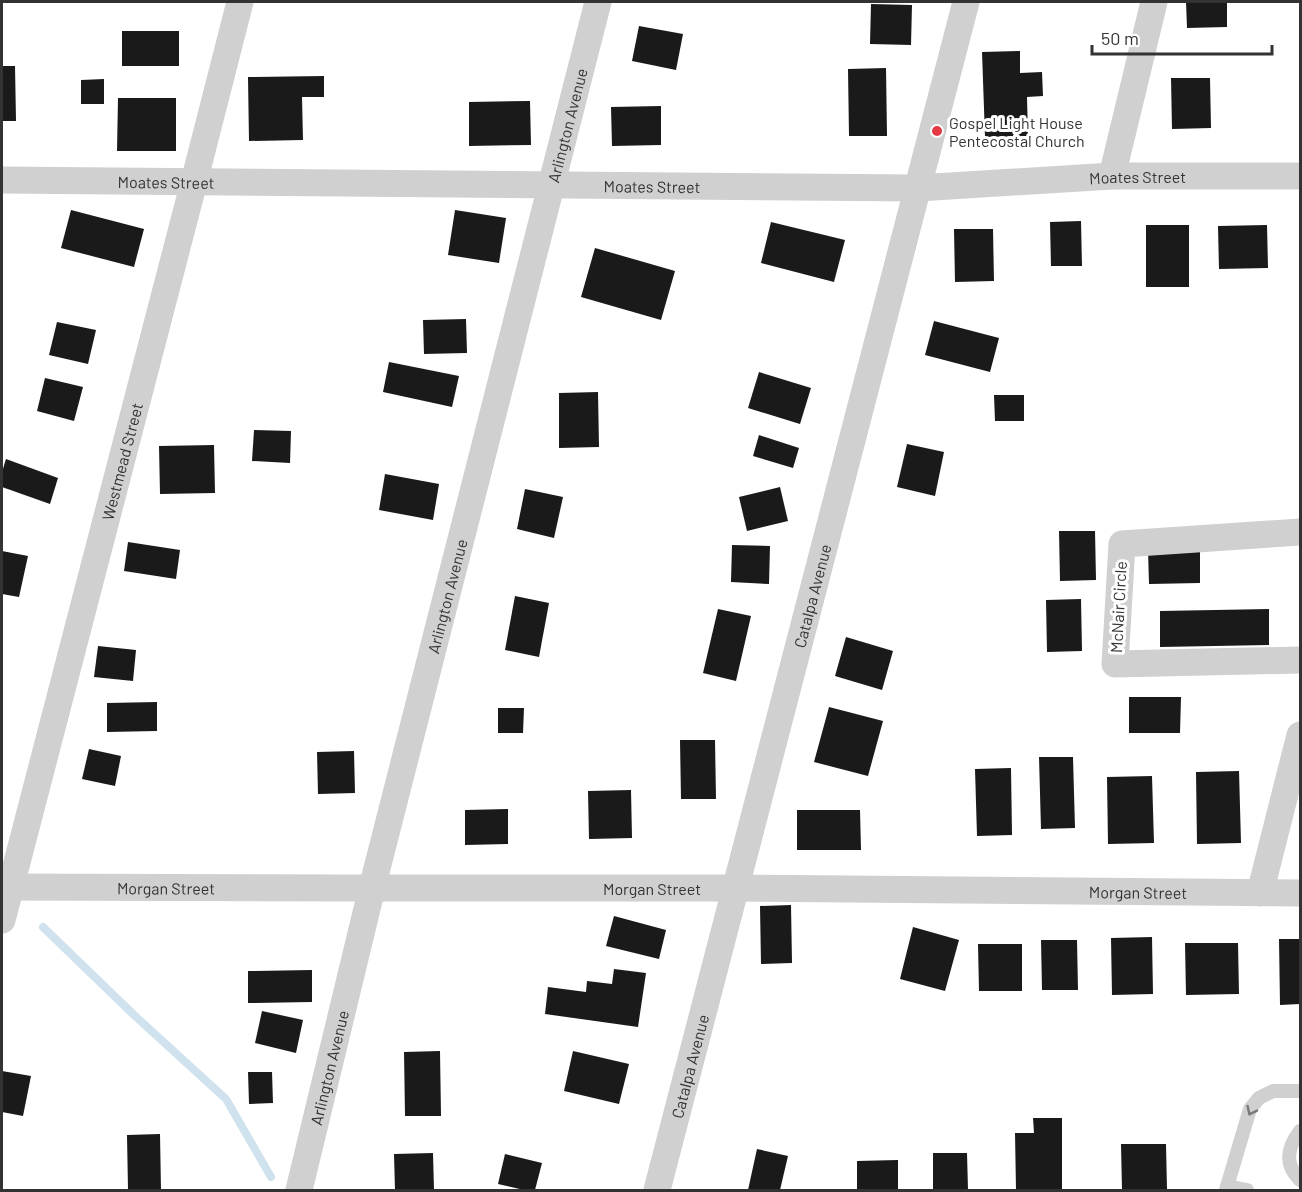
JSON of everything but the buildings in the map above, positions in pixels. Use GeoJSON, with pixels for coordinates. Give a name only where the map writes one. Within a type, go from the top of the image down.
{"type":"FeatureCollection","features":[{"type":"Feature","properties":{"kind":"street","name":"Westmead Street"},"geometry":{"type":"LineString","coordinates":[[2,920],[6,887],[195,182],[240,2]]}},
{"type":"Feature","properties":{"kind":"street","name":"Arlington Avenue"},"geometry":{"type":"LineString","coordinates":[[299,1191],[372,888],[598,2]]}},
{"type":"Feature","properties":{"kind":"street","name":"Catalpa Avenue"},"geometry":{"type":"LineString","coordinates":[[657,1191],[966,2]]}},
{"type":"Feature","properties":{"kind":"street"},"geometry":{"type":"LineString","coordinates":[[1112,176],[1154,2]]}},
{"type":"Feature","properties":{"kind":"street","name":"Moates Street"},"geometry":{"type":"LineString","coordinates":[[2,180],[918,188],[1112,176],[1300,176]]}},
{"type":"Feature","properties":{"kind":"street","name":"McNair Circle"},"geometry":{"type":"LineString","coordinates":[[1300,532],[1122,544],[1115,664],[1300,660]]}},
{"type":"Feature","properties":{"kind":"street"},"geometry":{"type":"LineString","coordinates":[[1260,893],[1300,735]]}},
{"type":"Feature","properties":{"kind":"street","name":"Morgan Street"},"geometry":{"type":"LineString","coordinates":[[6,887],[735,888],[1300,893]]}},
{"type":"Feature","properties":{"kind":"lane"},"geometry":{"type":"LineString","coordinates":[[1248,1191],[1226,1188],[1250,1109],[1259,1098],[1273,1090],[1300,1090]]}},
{"type":"Feature","properties":{"kind":"lane"},"geometry":{"type":"LineString","coordinates":[[1300,1131],[1290,1147],[1288,1158],[1300,1180]]}},
{"type":"Feature","properties":{"kind":"waterway"},"geometry":{"type":"LineString","coordinates":[[43,927],[226,1099],[271,1177]]}},
{"type":"Feature","properties":{"kind":"place","name":"Gospel Light House Pentecostal Church"},"geometry":{"type":"Point","coordinates":[937,131]}}]}
